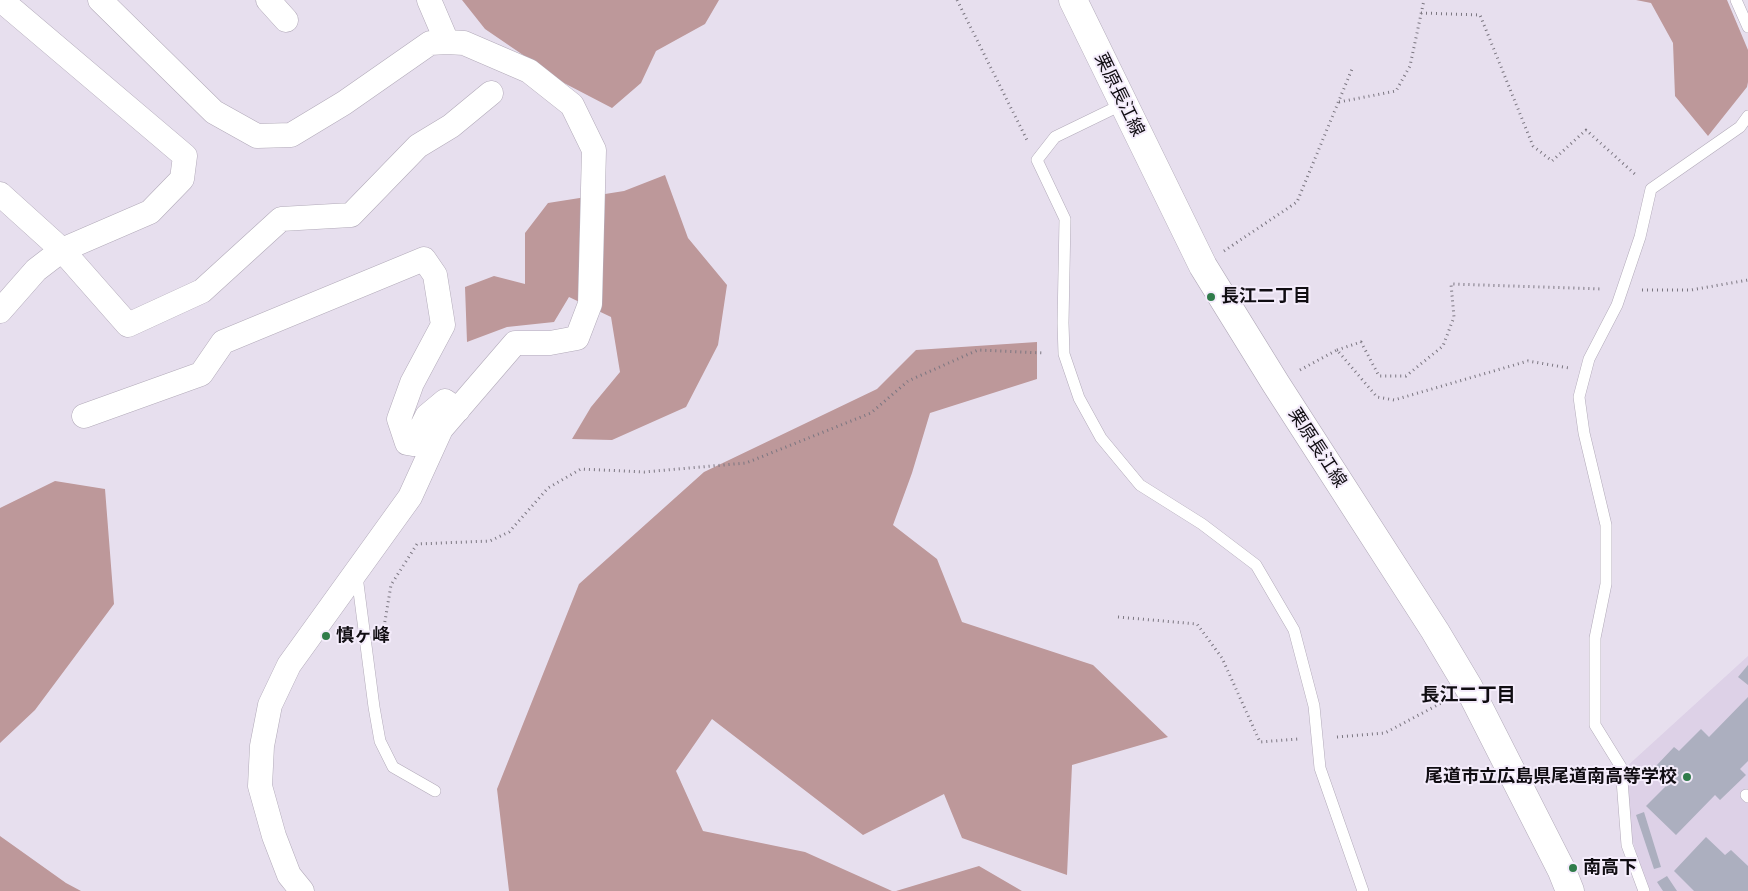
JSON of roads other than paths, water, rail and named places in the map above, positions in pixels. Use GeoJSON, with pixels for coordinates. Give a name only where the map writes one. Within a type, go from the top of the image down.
{"type":"FeatureCollection","features":[{"type":"Feature","properties":{"kind":"main road","name":"栗原長江線"},"geometry":{"type":"LineString","coordinates":[[1073,0],[1203,266],[1276,384],[1435,631],[1469,688],[1562,870],[1570,891]]}},
{"type":"Feature","properties":{"kind":"street"},"geometry":{"type":"LineString","coordinates":[[0,311],[36,270],[62,250],[150,212],[182,178],[185,156],[1,0]]}},
{"type":"Feature","properties":{"kind":"street"},"geometry":{"type":"LineString","coordinates":[[100,0],[214,112],[257,136],[291,135],[430,44],[447,42],[464,43],[530,71],[572,105],[594,150],[590,304],[577,338],[550,343],[515,343],[442,429],[410,496],[289,665],[270,705],[262,746],[260,786],[274,836],[290,874],[302,891]]}},
{"type":"Feature","properties":{"kind":"street"},"geometry":{"type":"LineString","coordinates":[[268,0],[286,20]]}},
{"type":"Feature","properties":{"kind":"street"},"geometry":{"type":"LineString","coordinates":[[430,0],[447,42]]}},
{"type":"Feature","properties":{"kind":"street"},"geometry":{"type":"LineString","coordinates":[[0,194],[62,250],[128,325],[202,291],[281,219],[351,215],[418,146],[451,126],[491,93]]}},
{"type":"Feature","properties":{"kind":"street"},"geometry":{"type":"LineString","coordinates":[[84,416],[202,374],[223,342],[424,259],[435,275],[443,325],[412,383],[399,419],[407,443],[414,444],[428,416],[445,401],[458,410]]}},
{"type":"Feature","properties":{"kind":"lane"},"geometry":{"type":"LineString","coordinates":[[1736,0],[1748,27]]}},
{"type":"Feature","properties":{"kind":"lane"},"geometry":{"type":"LineString","coordinates":[[1123,104],[1056,137],[1037,160],[1065,219],[1064,354],[1079,398],[1101,438],[1140,485],[1202,524],[1256,565],[1294,630],[1314,706],[1320,768],[1362,891]]}},
{"type":"Feature","properties":{"kind":"lane"},"geometry":{"type":"LineString","coordinates":[[1644,891],[1628,845],[1621,767],[1595,725],[1596,638],[1606,584],[1606,525],[1584,433],[1578,397],[1589,359],[1617,305],[1640,237],[1651,189],[1740,127],[1748,116]]}},
{"type":"Feature","properties":{"kind":"lane"},"geometry":{"type":"LineString","coordinates":[[356,572],[380,741],[393,767],[435,792]]}},
{"type":"Feature","properties":{"kind":"place","name":"長江二丁目"},"geometry":{"type":"Point","coordinates":[1211,297]}},
{"type":"Feature","properties":{"kind":"place","name":"慎ヶ峰"},"geometry":{"type":"Point","coordinates":[326,636]}},
{"type":"Feature","properties":{"kind":"place","name":"尾道市立広島県尾道南高等学校"},"geometry":{"type":"Point","coordinates":[1687,777]}},
{"type":"Feature","properties":{"kind":"place","name":"南高下"},"geometry":{"type":"Point","coordinates":[1573,868]}},
{"type":"Feature","properties":{"kind":"district","name":"長江二丁目"},"geometry":{"type":"Point","coordinates":[1468,696]}}]}
